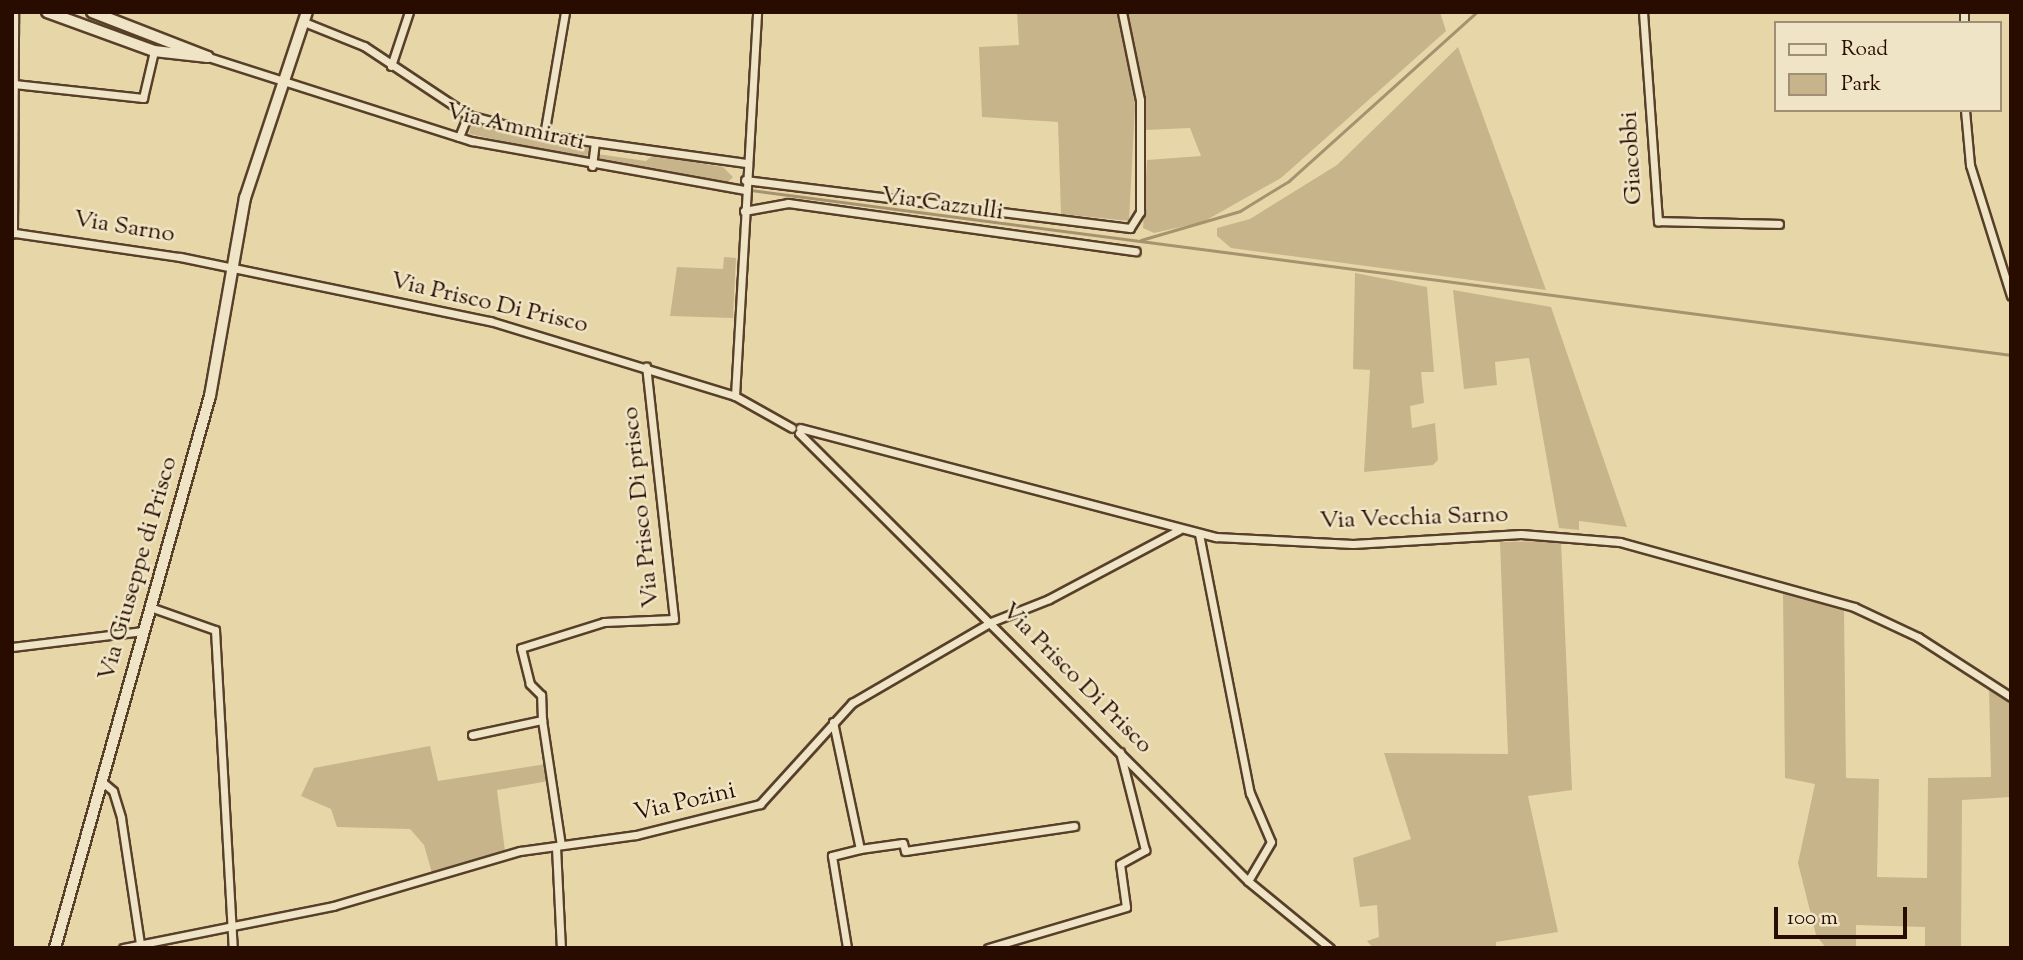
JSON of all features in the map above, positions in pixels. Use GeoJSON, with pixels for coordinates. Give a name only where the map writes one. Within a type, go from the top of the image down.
{"type":"FeatureCollection","features":[{"type":"Feature","properties":{"kind":"main road"},"geometry":{"type":"LineString","coordinates":[[13,12],[14,233]]}},
{"type":"Feature","properties":{"kind":"main road"},"geometry":{"type":"LineString","coordinates":[[47,12],[154,51],[208,57]]}},
{"type":"Feature","properties":{"kind":"main road"},"geometry":{"type":"LineString","coordinates":[[92,12],[208,57]]}},
{"type":"Feature","properties":{"kind":"main road","name":"Via Giuseppe di Prisco"},"geometry":{"type":"LineString","coordinates":[[55,948],[210,396],[229,268],[245,198],[306,17]]}},
{"type":"Feature","properties":{"kind":"street"},"geometry":{"type":"LineString","coordinates":[[391,66],[409,12]]}},
{"type":"Feature","properties":{"kind":"street"},"geometry":{"type":"LineString","coordinates":[[544,135],[565,12]]}},
{"type":"Feature","properties":{"kind":"street"},"geometry":{"type":"LineString","coordinates":[[735,396],[744,190],[757,12]]}},
{"type":"Feature","properties":{"kind":"street"},"geometry":{"type":"LineString","coordinates":[[745,180],[1130,228],[1140,212],[1140,100],[1122,12]]}},
{"type":"Feature","properties":{"kind":"street","name":"Giacobbi"},"geometry":{"type":"LineString","coordinates":[[1643,12],[1658,222],[1779,224]]}},
{"type":"Feature","properties":{"kind":"street","name":"Via Ammirati"},"geometry":{"type":"LineString","coordinates":[[306,17],[364,46],[468,115],[544,135],[746,163]]}},
{"type":"Feature","properties":{"kind":"street"},"geometry":{"type":"LineString","coordinates":[[14,84],[143,98],[154,51]]}},
{"type":"Feature","properties":{"kind":"street","name":"Via Ammirati"},"geometry":{"type":"LineString","coordinates":[[208,57],[282,84],[459,137],[592,166],[744,190]]}},
{"type":"Feature","properties":{"kind":"street"},"geometry":{"type":"LineString","coordinates":[[1965,112],[1970,165],[2011,296]]}},
{"type":"Feature","properties":{"kind":"street"},"geometry":{"type":"LineString","coordinates":[[459,137],[468,115]]}},
{"type":"Feature","properties":{"kind":"street"},"geometry":{"type":"LineString","coordinates":[[592,166],[595,142]]}},
{"type":"Feature","properties":{"kind":"street","name":"Via Cazzulli"},"geometry":{"type":"LineString","coordinates":[[744,211],[788,203],[1136,251]]}},
{"type":"Feature","properties":{"kind":"street","name":"Via Sarno"},"geometry":{"type":"LineString","coordinates":[[14,233],[229,268]]}},
{"type":"Feature","properties":{"kind":"street","name":"Via Prisco Di Prisco"},"geometry":{"type":"LineString","coordinates":[[229,268],[490,320],[735,396],[797,430],[1248,881],[1330,948]]}},
{"type":"Feature","properties":{"kind":"street","name":"Via Prisco Di prisco"},"geometry":{"type":"LineString","coordinates":[[542,720],[541,695],[530,684],[521,648],[604,622],[674,619],[646,367]]}},
{"type":"Feature","properties":{"kind":"street","name":"Via Vecchia Sarno"},"geometry":{"type":"LineString","coordinates":[[797,430],[1199,534],[1353,544],[1547,534],[1620,542],[1854,607],[1918,637],[2011,697]]}},
{"type":"Feature","properties":{"kind":"street","name":"Via Pozini"},"geometry":{"type":"LineString","coordinates":[[123,948],[232,928],[559,846],[729,816],[760,804],[784,785],[833,722],[862,697],[991,622],[1049,599],[1180,530]]}},
{"type":"Feature","properties":{"kind":"street"},"geometry":{"type":"LineString","coordinates":[[1199,534],[1250,793],[1271,842],[1248,881]]}},
{"type":"Feature","properties":{"kind":"street"},"geometry":{"type":"LineString","coordinates":[[150,607],[215,630],[233,948]]}},
{"type":"Feature","properties":{"kind":"street"},"geometry":{"type":"LineString","coordinates":[[12,647],[144,631]]}},
{"type":"Feature","properties":{"kind":"street"},"geometry":{"type":"LineString","coordinates":[[472,735],[542,720],[559,846],[561,948]]}},
{"type":"Feature","properties":{"kind":"street"},"geometry":{"type":"LineString","coordinates":[[833,722],[860,849]]}},
{"type":"Feature","properties":{"kind":"street"},"geometry":{"type":"LineString","coordinates":[[988,948],[1126,907],[1120,864],[1145,850],[1120,751]]}},
{"type":"Feature","properties":{"kind":"street"},"geometry":{"type":"LineString","coordinates":[[100,780],[113,791],[121,818],[140,944]]}},
{"type":"Feature","properties":{"kind":"street"},"geometry":{"type":"LineString","coordinates":[[847,948],[832,856],[903,843],[905,851],[1074,826]]}},
{"type":"Feature","properties":{"kind":"green space"},"geometry":{"type":"Polygon","coordinates":[[[1017,12],[1120,12],[1135,106],[1129,221],[1061,214],[1058,122],[982,117],[979,47],[1019,45],[1017,12]]]}},
{"type":"Feature","properties":{"kind":"green space"},"geometry":{"type":"Polygon","coordinates":[[[1127,12],[1440,12],[1446,31],[1281,178],[1203,222],[1154,233],[1143,228],[1147,160],[1201,156],[1190,128],[1145,130],[1127,12]]]}},
{"type":"Feature","properties":{"kind":"green space"},"geometry":{"type":"Polygon","coordinates":[[[1458,47],[1546,290],[1231,248],[1217,236],[1217,228],[1250,219],[1337,165],[1458,47]]]}},
{"type":"Feature","properties":{"kind":"green space"},"geometry":{"type":"Polygon","coordinates":[[[472,121],[589,148],[586,161],[469,134],[472,121]]]}},
{"type":"Feature","properties":{"kind":"green space"},"geometry":{"type":"Polygon","coordinates":[[[597,154],[646,161],[653,155],[723,167],[733,177],[727,183],[597,164],[597,154]]]}},
{"type":"Feature","properties":{"kind":"green space"},"geometry":{"type":"Polygon","coordinates":[[[724,257],[736,258],[733,318],[670,316],[677,267],[723,269],[724,257]]]}},
{"type":"Feature","properties":{"kind":"green space"},"geometry":{"type":"Polygon","coordinates":[[[1355,273],[1427,287],[1434,372],[1421,372],[1424,403],[1410,406],[1412,428],[1435,423],[1438,460],[1433,465],[1364,472],[1370,370],[1353,369],[1355,273]]]}},
{"type":"Feature","properties":{"kind":"green space"},"geometry":{"type":"Polygon","coordinates":[[[1453,290],[1551,307],[1627,527],[1579,521],[1579,530],[1559,528],[1529,358],[1495,362],[1497,385],[1464,389],[1453,290]]]}},
{"type":"Feature","properties":{"kind":"green space"},"geometry":{"type":"Polygon","coordinates":[[[1561,541],[1572,790],[1528,796],[1558,932],[1496,942],[1496,948],[1373,948],[1367,941],[1379,937],[1377,905],[1360,907],[1353,858],[1411,839],[1384,753],[1508,754],[1500,542],[1561,541]]]}},
{"type":"Feature","properties":{"kind":"green space"},"geometry":{"type":"Polygon","coordinates":[[[1783,593],[1844,610],[1846,778],[1879,779],[1877,877],[1927,878],[1928,778],[1991,777],[1989,689],[2011,704],[2011,797],[1962,800],[1961,948],[1925,948],[1925,927],[1856,925],[1856,948],[1826,948],[1816,935],[1798,863],[1815,784],[1785,778],[1783,593]]]}},
{"type":"Feature","properties":{"kind":"green space"},"geometry":{"type":"Polygon","coordinates":[[[430,746],[438,781],[546,764],[549,781],[497,790],[505,851],[432,873],[424,845],[410,829],[337,827],[331,809],[301,796],[314,768],[430,746]]]}},
{"type":"Feature","properties":{"kind":"waterway"},"geometry":{"type":"LineString","coordinates":[[1141,240],[1240,211],[1289,181],[1477,12]]}},
{"type":"Feature","properties":{"kind":"waterway"},"geometry":{"type":"LineString","coordinates":[[751,190],[2011,355]]}}]}
